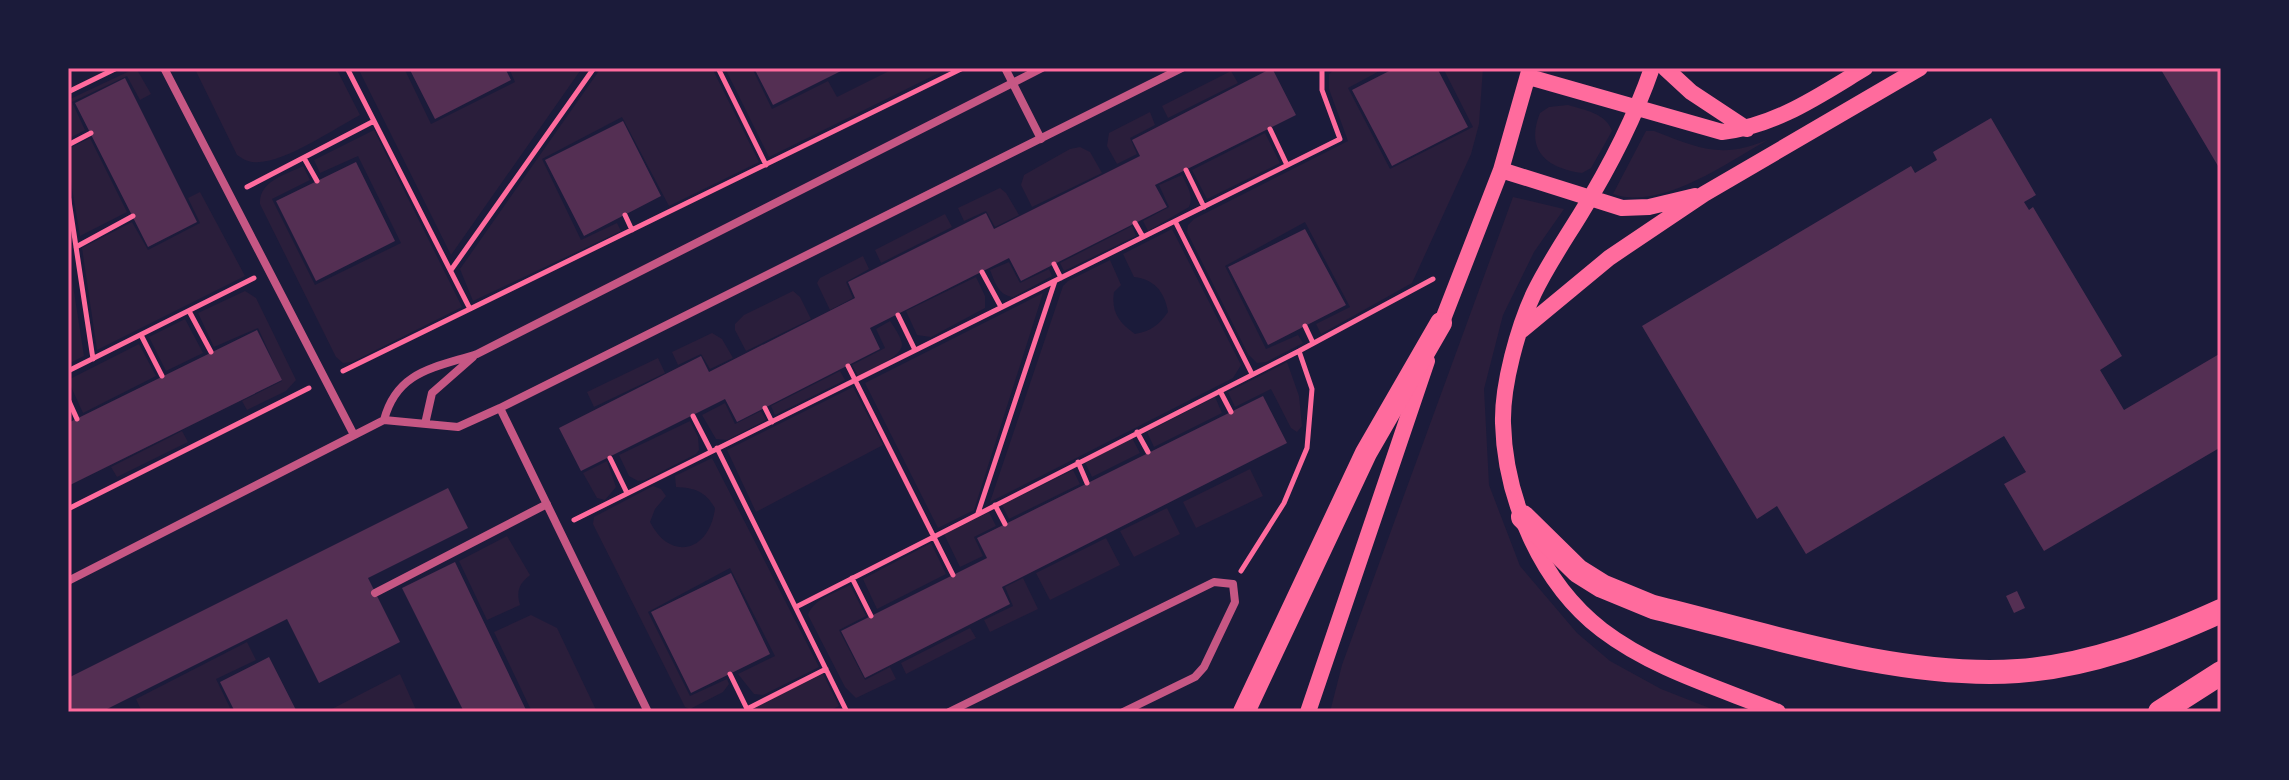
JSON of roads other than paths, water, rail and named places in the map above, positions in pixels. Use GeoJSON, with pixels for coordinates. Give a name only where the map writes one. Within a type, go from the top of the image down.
{"type":"FeatureCollection","features":[{"type":"Feature","properties":{"kind":"highway"},"geometry":{"type":"LineString","coordinates":[[1244,712],[1366,453],[1441,323]]}},
{"type":"Feature","properties":{"kind":"highway"},"geometry":{"type":"LineString","coordinates":[[1523,517],[1578,571],[1625,597],[1653,607],[1883,662],[1968,671],[2018,671],[2069,664],[2128,648],[2221,611]]}},
{"type":"Feature","properties":{"kind":"highway"},"geometry":{"type":"LineString","coordinates":[[2160,712],[2221,673]]}},
{"type":"Feature","properties":{"kind":"main road"},"geometry":{"type":"LineString","coordinates":[[1652,68],[1638,108],[1590,198],[1549,263],[1521,331],[1509,375],[1502,421],[1511,483],[1542,561],[1561,588],[1602,630],[1646,657],[1778,712]]}},
{"type":"Feature","properties":{"kind":"main road"},"geometry":{"type":"LineString","coordinates":[[1665,68],[1691,92],[1747,129]]}},
{"type":"Feature","properties":{"kind":"main road"},"geometry":{"type":"LineString","coordinates":[[1308,712],[1441,323],[1501,170],[1528,71],[1722,132],[1747,129],[1784,115],[1865,68]]}},
{"type":"Feature","properties":{"kind":"main road"},"geometry":{"type":"LineString","coordinates":[[1521,331],[1609,258],[1704,194],[1920,68]]}},
{"type":"Feature","properties":{"kind":"main road"},"geometry":{"type":"LineString","coordinates":[[1501,170],[1634,209],[1704,194]]}},
{"type":"Feature","properties":{"kind":"street"},"geometry":{"type":"LineString","coordinates":[[164,68],[354,435]]}},
{"type":"Feature","properties":{"kind":"street"},"geometry":{"type":"LineString","coordinates":[[1005,68],[1041,139]]}},
{"type":"Feature","properties":{"kind":"street"},"geometry":{"type":"LineString","coordinates":[[384,420],[390,399],[401,386],[427,370],[477,354],[1042,68]]}},
{"type":"Feature","properties":{"kind":"street"},"geometry":{"type":"LineString","coordinates":[[68,581],[384,420],[458,427],[500,408],[1182,68]]}},
{"type":"Feature","properties":{"kind":"street"},"geometry":{"type":"LineString","coordinates":[[425,424],[432,393],[477,354]]}},
{"type":"Feature","properties":{"kind":"street"},"geometry":{"type":"LineString","coordinates":[[500,408],[648,712]]}},
{"type":"Feature","properties":{"kind":"street"},"geometry":{"type":"LineString","coordinates":[[375,593],[547,504]]}},
{"type":"Feature","properties":{"kind":"street"},"geometry":{"type":"LineString","coordinates":[[949,712],[1214,582],[1233,584],[1235,602],[1204,667],[1195,677],[1123,712]]}}]}
